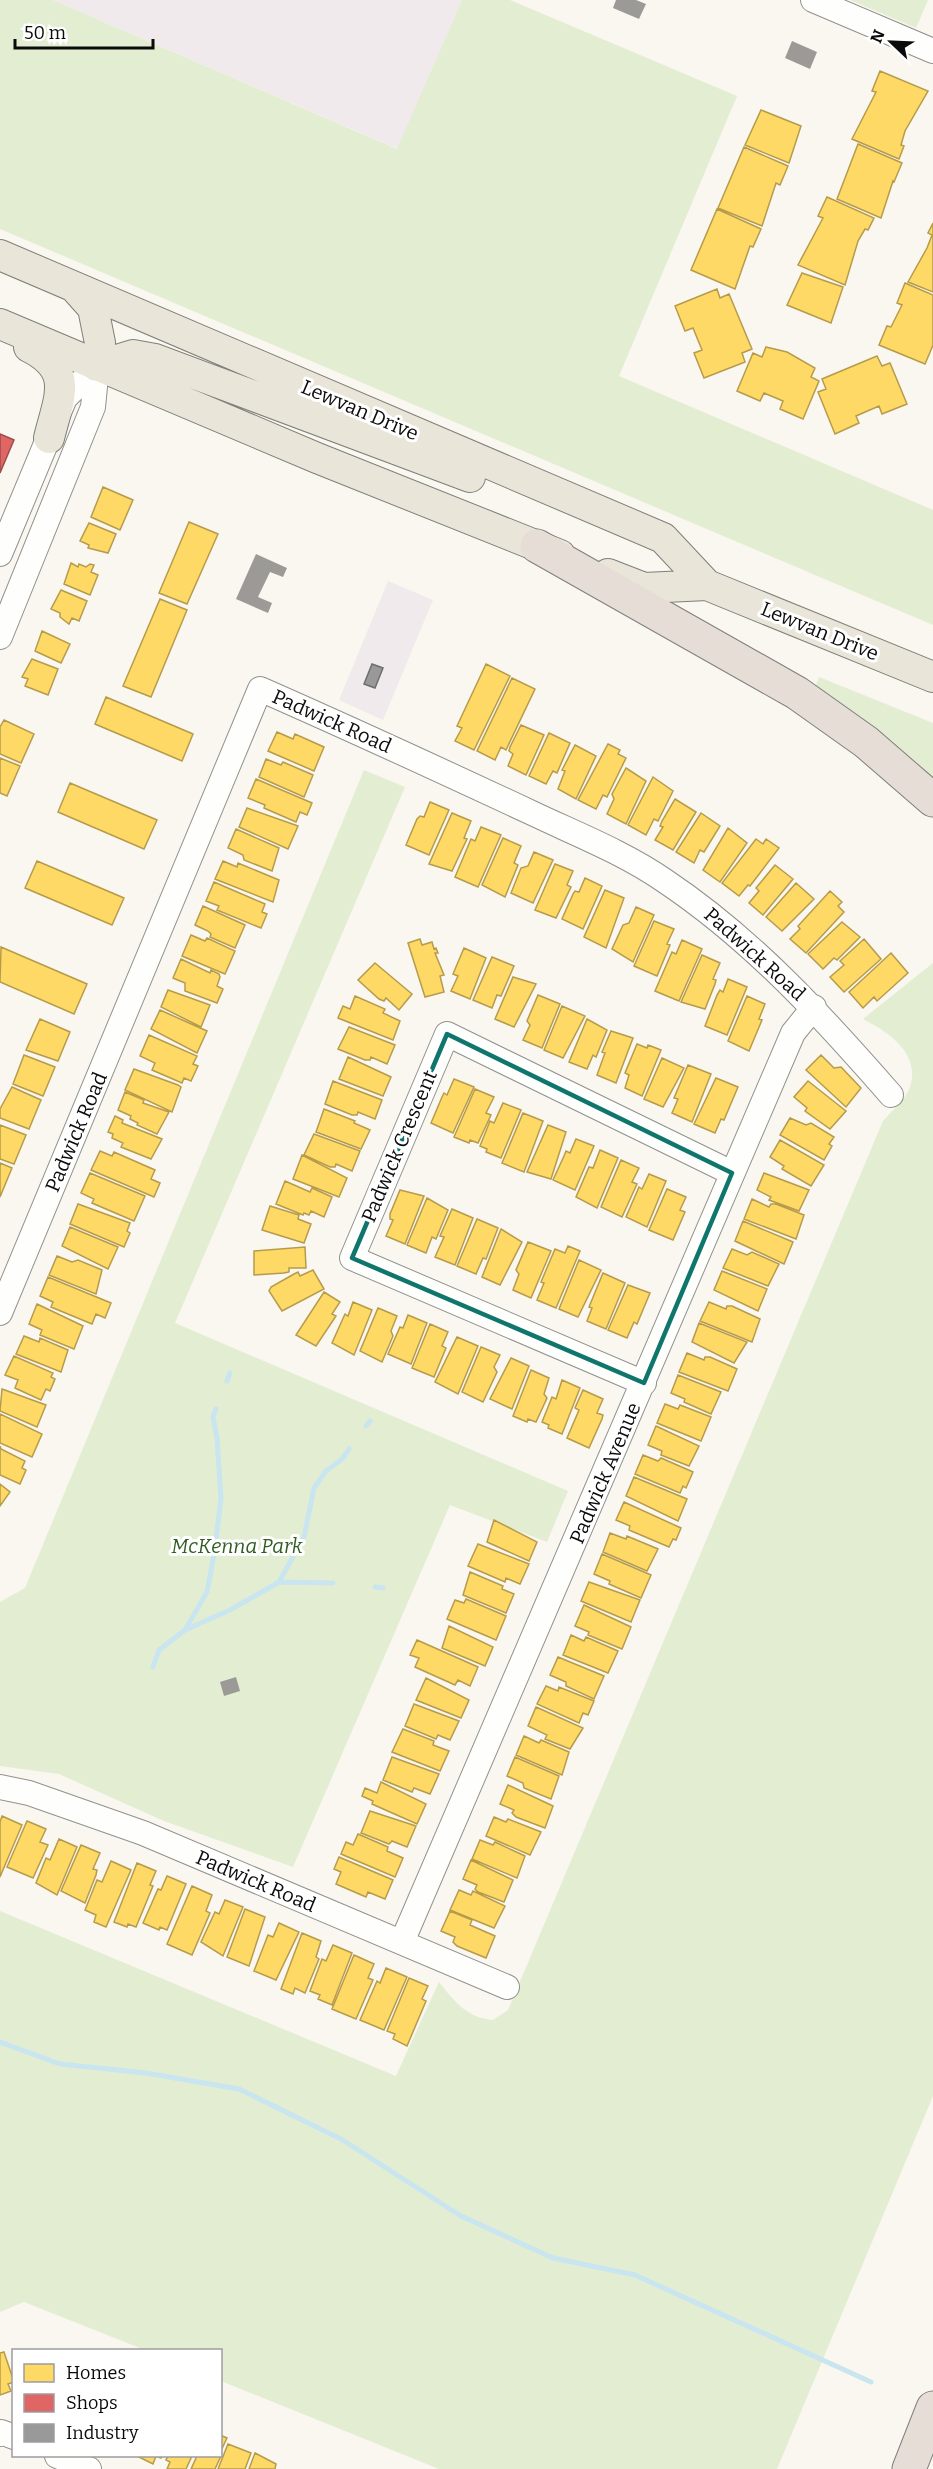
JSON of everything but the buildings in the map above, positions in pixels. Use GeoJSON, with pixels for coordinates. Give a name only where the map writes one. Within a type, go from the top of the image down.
{"type":"FeatureCollection","features":[{"type":"Feature","properties":{"kind":"highway"},"geometry":{"type":"LineString","coordinates":[[537,546],[797,693],[866,742],[933,800]]}},
{"type":"Feature","properties":{"kind":"highway"},"geometry":{"type":"LineString","coordinates":[[909,2469],[933,2408]]}},
{"type":"Feature","properties":{"kind":"highway"},"geometry":{"type":"LineString","coordinates":[[921,2469],[933,2441]]}},
{"type":"Feature","properties":{"kind":"main road","name":"Lewvan Drive"},"geometry":{"type":"LineString","coordinates":[[0,255],[663,538],[707,585],[933,677]]}},
{"type":"Feature","properties":{"kind":"main road"},"geometry":{"type":"LineString","coordinates":[[76,289],[93,308],[100,343],[97,366],[133,355],[155,359],[532,500],[663,538]]}},
{"type":"Feature","properties":{"kind":"main road","name":"Lewvan Drive"},"geometry":{"type":"LineString","coordinates":[[0,324],[317,458],[644,588],[707,585]]}},
{"type":"Feature","properties":{"kind":"main road"},"geometry":{"type":"LineString","coordinates":[[0,332],[38,351],[57,368],[61,378],[61,390],[49,438]]}},
{"type":"Feature","properties":{"kind":"street"},"geometry":{"type":"LineString","coordinates":[[813,0],[931,46]]}},
{"type":"Feature","properties":{"kind":"street"},"geometry":{"type":"LineString","coordinates":[[0,554],[65,398],[97,366]]}},
{"type":"Feature","properties":{"kind":"street"},"geometry":{"type":"LineString","coordinates":[[0,637],[93,407],[97,366]]}},
{"type":"Feature","properties":{"kind":"street","name":"Padwick Road"},"geometry":{"type":"LineString","coordinates":[[0,1313],[260,689],[405,753],[618,854],[663,879],[751,946],[814,1007],[891,1095]]}},
{"type":"Feature","properties":{"kind":"street","name":"Padwick Avenue"},"geometry":{"type":"LineString","coordinates":[[402,1942],[793,1033],[814,1007]]}},
{"type":"Feature","properties":{"kind":"street","name":"Padwick Crescent"},"geometry":{"type":"LineString","coordinates":[[644,1383],[352,1258],[447,1034],[732,1173]]}},
{"type":"Feature","properties":{"kind":"street","name":"Padwick Road"},"geometry":{"type":"LineString","coordinates":[[0,1787],[29,1793],[143,1833],[507,1987]]}},
{"type":"Feature","properties":{"kind":"street"},"geometry":{"type":"LineString","coordinates":[[59,2457],[89,2469]]}},
{"type":"Feature","properties":{"kind":"highlighted area"},"geometry":{"type":"Polygon","coordinates":[[[447,1034],[732,1173],[644,1383],[352,1258],[447,1034]]]}},
{"type":"Feature","properties":{"kind":"shaded area"},"geometry":{"type":"Polygon","coordinates":[[[53,0],[462,0],[398,149],[53,0]]]}},
{"type":"Feature","properties":{"kind":"shaded area"},"geometry":{"type":"Polygon","coordinates":[[[388,581],[433,600],[383,720],[339,700],[388,581]]]}},
{"type":"Feature","properties":{"kind":"green space"},"geometry":{"type":"Polygon","coordinates":[[[0,0],[53,0],[397,149],[462,0],[510,0],[737,96],[619,376],[933,510],[933,625],[0,229],[0,0]]]}},
{"type":"Feature","properties":{"kind":"green space"},"geometry":{"type":"Polygon","coordinates":[[[850,0],[928,0],[916,28],[850,0]]]}},
{"type":"Feature","properties":{"kind":"green space"},"geometry":{"type":"Polygon","coordinates":[[[819,677],[933,723],[933,780],[813,693],[819,677]]]}},
{"type":"Feature","properties":{"kind":"green space","name":"McKenna Park"},"geometry":{"type":"Polygon","coordinates":[[[364,770],[405,787],[175,1323],[568,1491],[547,1542],[450,1505],[293,1867],[164,1821],[59,1774],[0,1766],[0,1602],[25,1588],[364,770]]]}},
{"type":"Feature","properties":{"kind":"green space"},"geometry":{"type":"Polygon","coordinates":[[[933,963],[933,2096],[777,2469],[439,2469],[222,2381],[222,2349],[142,2349],[24,2302],[0,2312],[0,1911],[396,2076],[439,1982],[456,2002],[476,2016],[493,2020],[508,2010],[883,1121],[902,1101],[910,1087],[911,1064],[907,1054],[892,1037],[863,1019],[933,963]]]}},
{"type":"Feature","properties":{"kind":"waterway"},"geometry":{"type":"LineString","coordinates":[[227,1381],[230,1373]]}},
{"type":"Feature","properties":{"kind":"waterway"},"geometry":{"type":"LineString","coordinates":[[185,1630],[207,1592],[214,1555],[221,1499],[217,1438],[213,1417],[216,1409]]}},
{"type":"Feature","properties":{"kind":"waterway"},"geometry":{"type":"LineString","coordinates":[[366,1426],[370,1421]]}},
{"type":"Feature","properties":{"kind":"waterway"},"geometry":{"type":"LineString","coordinates":[[153,1667],[159,1650],[185,1630],[230,1610],[279,1582],[304,1537],[314,1488],[326,1471],[342,1459],[349,1449]]}},
{"type":"Feature","properties":{"kind":"waterway"},"geometry":{"type":"LineString","coordinates":[[279,1582],[333,1583]]}},
{"type":"Feature","properties":{"kind":"waterway"},"geometry":{"type":"LineString","coordinates":[[375,1587],[383,1588]]}},
{"type":"Feature","properties":{"kind":"waterway"},"geometry":{"type":"LineString","coordinates":[[0,2042],[60,2064],[146,2073],[239,2089],[341,2139],[461,2216],[553,2258],[635,2275],[871,2382]]}}]}
